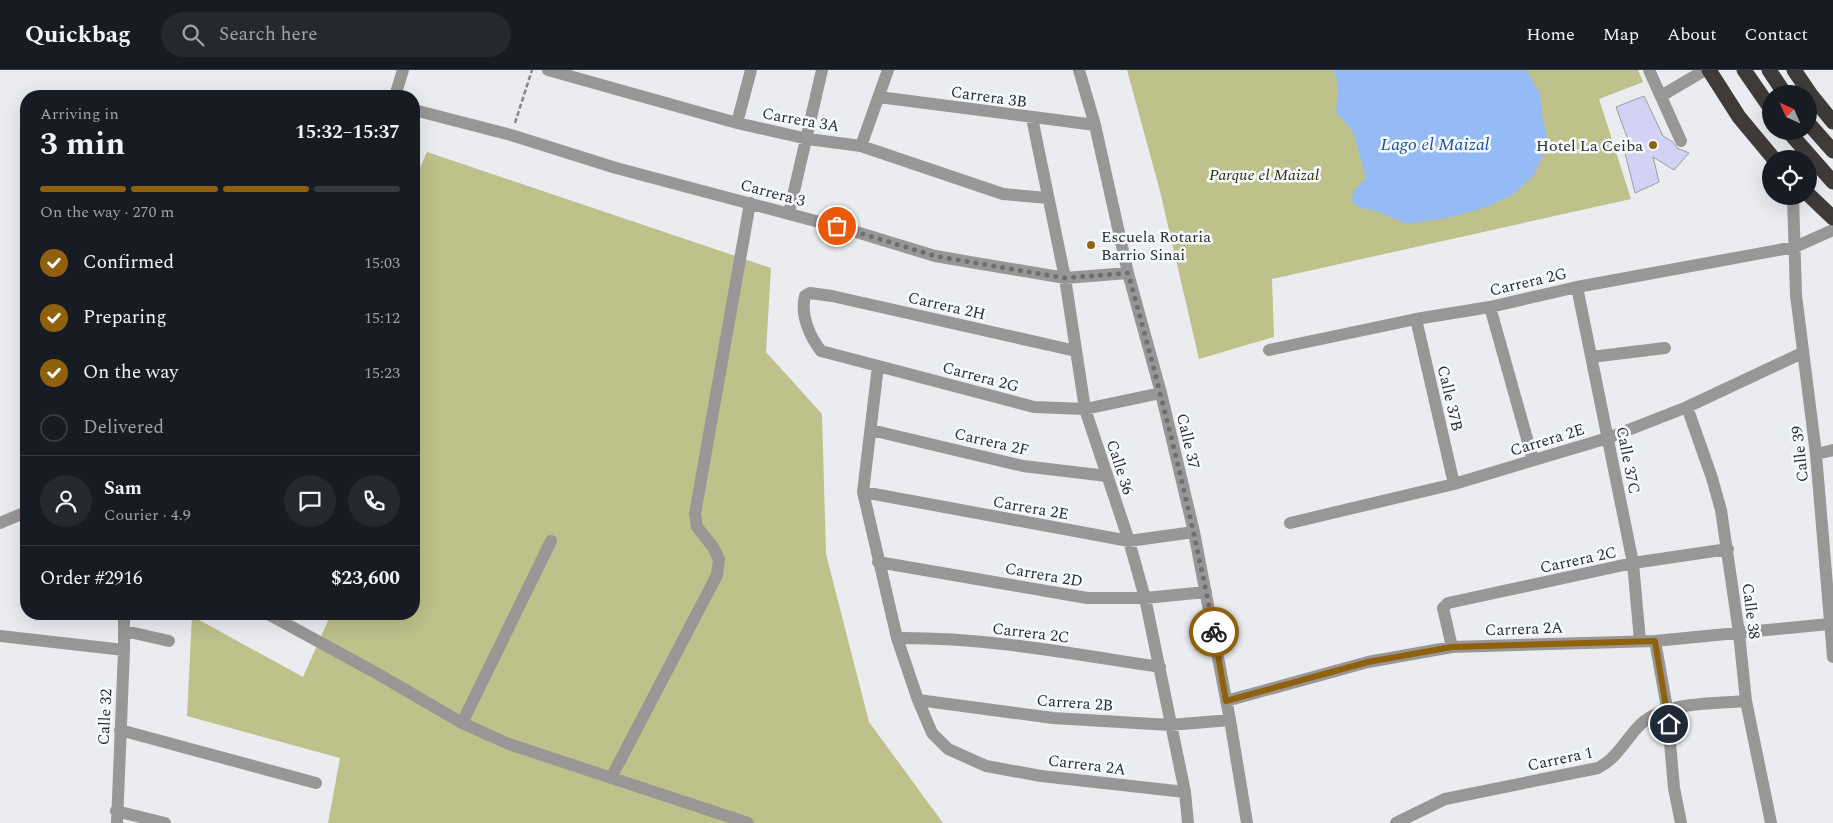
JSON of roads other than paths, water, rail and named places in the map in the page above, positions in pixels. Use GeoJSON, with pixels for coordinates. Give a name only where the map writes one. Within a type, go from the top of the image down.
{"type":"FeatureCollection","features":[{"type":"Feature","properties":{"kind":"highway"},"geometry":{"type":"LineString","coordinates":[[1707,70],[1739,117],[1766,150]]}},
{"type":"Feature","properties":{"kind":"highway"},"geometry":{"type":"LineString","coordinates":[[1744,70],[1762,96]]}},
{"type":"Feature","properties":{"kind":"highway"},"geometry":{"type":"LineString","coordinates":[[1769,70],[1779,85]]}},
{"type":"Feature","properties":{"kind":"highway"},"geometry":{"type":"LineString","coordinates":[[1794,70],[1833,122]]}},
{"type":"Feature","properties":{"kind":"highway"},"geometry":{"type":"LineString","coordinates":[[1818,134],[1833,151]]}},
{"type":"Feature","properties":{"kind":"highway"},"geometry":{"type":"LineString","coordinates":[[1796,140],[1833,182]]}},
{"type":"Feature","properties":{"kind":"highway"},"geometry":{"type":"LineString","coordinates":[[1817,203],[1833,218]]}},
{"type":"Feature","properties":{"kind":"street"},"geometry":{"type":"LineString","coordinates":[[397,90],[403,70]]}},
{"type":"Feature","properties":{"kind":"street","name":"Carrera 3A"},"geometry":{"type":"LineString","coordinates":[[548,70],[737,123],[808,138],[861,146],[1003,194],[1048,198]]}},
{"type":"Feature","properties":{"kind":"street"},"geometry":{"type":"LineString","coordinates":[[737,123],[751,70]]}},
{"type":"Feature","properties":{"kind":"street"},"geometry":{"type":"LineString","coordinates":[[789,213],[808,138],[822,70]]}},
{"type":"Feature","properties":{"kind":"street"},"geometry":{"type":"LineString","coordinates":[[861,146],[888,70]]}},
{"type":"Feature","properties":{"kind":"street","name":"Calle 37"},"geometry":{"type":"LineString","coordinates":[[1079,70],[1095,126],[1128,273],[1161,393],[1194,532],[1230,720],[1247,823]]}},
{"type":"Feature","properties":{"kind":"street"},"geometry":{"type":"LineString","coordinates":[[1649,70],[1681,141]]}},
{"type":"Feature","properties":{"kind":"street"},"geometry":{"type":"LineString","coordinates":[[1661,96],[1707,70]]}},
{"type":"Feature","properties":{"kind":"street","name":"Carrera 3B"},"geometry":{"type":"LineString","coordinates":[[879,97],[1095,126]]}},
{"type":"Feature","properties":{"kind":"street","name":"Carrera 3"},"geometry":{"type":"LineString","coordinates":[[420,112],[511,135],[616,168],[789,213],[935,256],[1065,278],[1128,273]]}},
{"type":"Feature","properties":{"kind":"street","name":"Calle 36"},"geometry":{"type":"LineString","coordinates":[[1032,118],[1065,278],[1085,409],[1129,541],[1145,598],[1185,792],[1188,823]]}},
{"type":"Feature","properties":{"kind":"street"},"geometry":{"type":"LineString","coordinates":[[610,778],[717,575],[719,559],[713,547],[697,527],[695,514],[750,203]]}},
{"type":"Feature","properties":{"kind":"street","name":"Calle 39"},"geometry":{"type":"LineString","coordinates":[[1793,205],[1796,295],[1802,353],[1829,548],[1829,624],[1833,657]]}},
{"type":"Feature","properties":{"kind":"street"},"geometry":{"type":"LineString","coordinates":[[1795,247],[1833,230]]}},
{"type":"Feature","properties":{"kind":"street","name":"Carrera 2G"},"geometry":{"type":"LineString","coordinates":[[1269,350],[1416,319],[1490,307],[1577,287],[1795,247]]}},
{"type":"Feature","properties":{"kind":"street","name":"Calle 37C"},"geometry":{"type":"LineString","coordinates":[[1577,287],[1633,564],[1640,641]]}},
{"type":"Feature","properties":{"kind":"street","name":"Carrera 2G"},"geometry":{"type":"LineString","coordinates":[[810,292],[805,296],[803,302],[808,329],[813,341],[821,352],[1034,407],[1085,409],[1161,393]]}},
{"type":"Feature","properties":{"kind":"street","name":"Carrera 2H"},"geometry":{"type":"LineString","coordinates":[[810,292],[1076,351]]}},
{"type":"Feature","properties":{"kind":"street"},"geometry":{"type":"LineString","coordinates":[[1490,307],[1533,460]]}},
{"type":"Feature","properties":{"kind":"street","name":"Calle 37B"},"geometry":{"type":"LineString","coordinates":[[1416,319],[1454,484]]}},
{"type":"Feature","properties":{"kind":"street"},"geometry":{"type":"LineString","coordinates":[[1591,358],[1665,348]]}},
{"type":"Feature","properties":{"kind":"street","name":"Carrera 2E"},"geometry":{"type":"LineString","coordinates":[[1290,523],[1454,484],[1608,438],[1687,407],[1802,353]]}},
{"type":"Feature","properties":{"kind":"street","name":"Carrera 2A"},"geometry":{"type":"LineString","coordinates":[[878,366],[863,492],[897,638],[918,700],[932,733],[948,749],[968,760],[986,766],[1042,776],[1185,792]]}},
{"type":"Feature","properties":{"kind":"street","name":"Calle 38"},"geometry":{"type":"LineString","coordinates":[[1687,407],[1721,510],[1739,632],[1746,701],[1771,823]]}},
{"type":"Feature","properties":{"kind":"street","name":"Carrera 2F"},"geometry":{"type":"LineString","coordinates":[[871,430],[1023,466],[1107,476]]}},
{"type":"Feature","properties":{"kind":"street"},"geometry":{"type":"LineString","coordinates":[[1816,454],[1833,450]]}},
{"type":"Feature","properties":{"kind":"street","name":"Carrera 2E"},"geometry":{"type":"LineString","coordinates":[[863,492],[1129,541],[1194,532]]}},
{"type":"Feature","properties":{"kind":"street"},"geometry":{"type":"LineString","coordinates":[[0,523],[20,515]]}},
{"type":"Feature","properties":{"kind":"street"},"geometry":{"type":"LineString","coordinates":[[462,723],[551,541]]}},
{"type":"Feature","properties":{"kind":"street","name":"Carrera 2C"},"geometry":{"type":"LineString","coordinates":[[1452,647],[1443,608],[1448,603],[1633,564],[1728,549]]}},
{"type":"Feature","properties":{"kind":"street","name":"Carrera 2D"},"geometry":{"type":"LineString","coordinates":[[878,562],[1087,598],[1145,598],[1206,592]]}},
{"type":"Feature","properties":{"kind":"street","name":"Calle 32"},"geometry":{"type":"LineString","coordinates":[[116,817],[124,620]]}},
{"type":"Feature","properties":{"kind":"street"},"geometry":{"type":"LineString","coordinates":[[279,620],[378,674],[462,723],[509,744],[748,823]]}},
{"type":"Feature","properties":{"kind":"street","name":"Carrera 2A"},"geometry":{"type":"LineString","coordinates":[[1226,701],[1368,662],[1452,647],[1655,641],[1829,624]]}},
{"type":"Feature","properties":{"kind":"street"},"geometry":{"type":"LineString","coordinates":[[125,631],[169,641]]}},
{"type":"Feature","properties":{"kind":"street"},"geometry":{"type":"LineString","coordinates":[[0,636],[124,650]]}},
{"type":"Feature","properties":{"kind":"street","name":"Carrera 2C"},"geometry":{"type":"LineString","coordinates":[[897,638],[937,638],[978,642],[1160,668]]}},
{"type":"Feature","properties":{"kind":"street"},"geometry":{"type":"LineString","coordinates":[[1655,641],[1668,708],[1674,788],[1681,823]]}},
{"type":"Feature","properties":{"kind":"street","name":"Carrera 2B"},"geometry":{"type":"LineString","coordinates":[[918,700],[1053,718],[1170,724],[1230,720]]}},
{"type":"Feature","properties":{"kind":"street","name":"Carrera 1"},"geometry":{"type":"LineString","coordinates":[[1396,823],[1445,799],[1598,768],[1615,756],[1638,726],[1668,708],[1746,701]]}},
{"type":"Feature","properties":{"kind":"street"},"geometry":{"type":"LineString","coordinates":[[120,730],[316,783]]}},
{"type":"Feature","properties":{"kind":"street"},"geometry":{"type":"LineString","coordinates":[[116,817],[165,823]]}},
{"type":"Feature","properties":{"kind":"water","name":"Lago el Maizal"},"geometry":{"type":"Polygon","coordinates":[[[1333,70],[1526,70],[1540,93],[1548,144],[1534,175],[1514,194],[1487,207],[1447,218],[1407,224],[1371,209],[1362,209],[1352,202],[1353,192],[1366,178],[1353,131],[1336,112],[1338,91],[1337,80],[1333,70]]]}},
{"type":"Feature","properties":{"kind":"place","name":"Hotel La Ceiba"},"geometry":{"type":"Point","coordinates":[1653,145]}},
{"type":"Feature","properties":{"kind":"place","name":"Escuela Rotaria Barrio Sinai"},"geometry":{"type":"Point","coordinates":[1091,245]}},
{"type":"Feature","properties":{"kind":"park label","name":"Parque el Maizal"},"geometry":{"type":"Point","coordinates":[1264,174]}}]}
